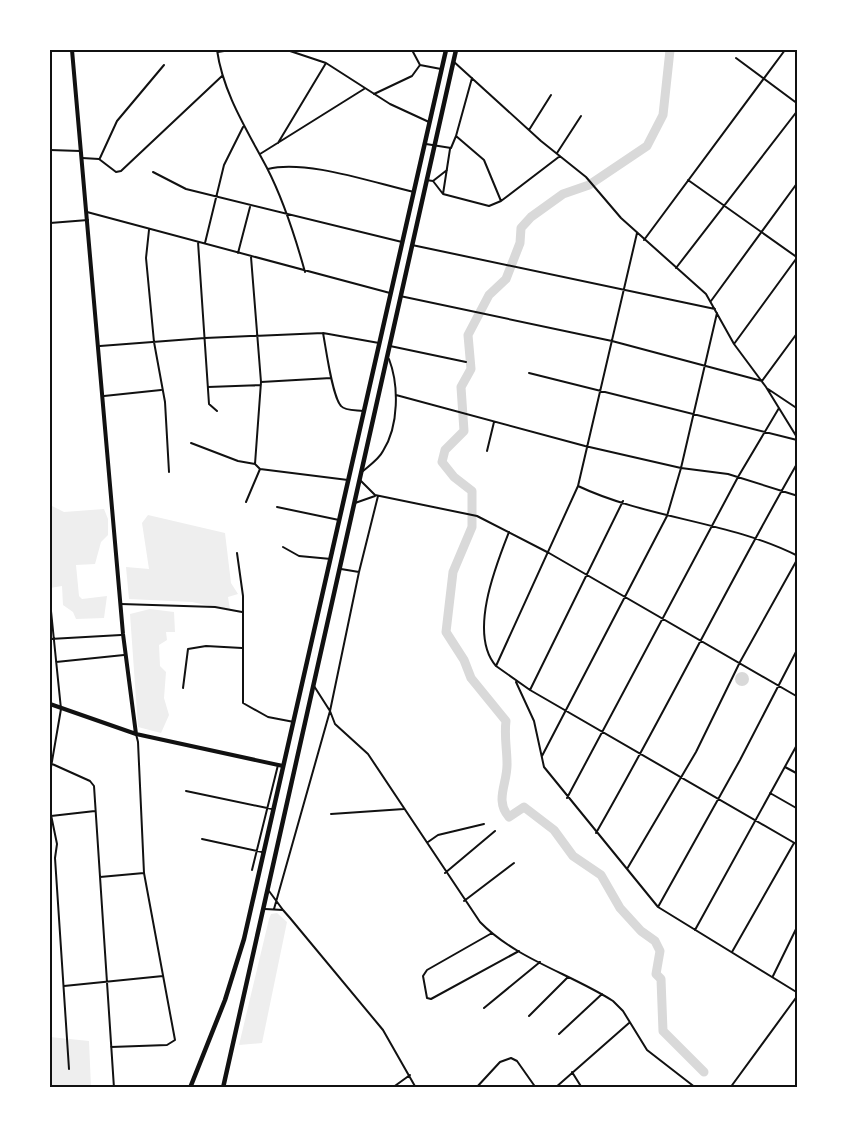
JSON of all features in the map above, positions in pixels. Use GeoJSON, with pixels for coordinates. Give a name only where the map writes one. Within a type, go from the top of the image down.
{"type":"FeatureCollection","features":[{"type":"Feature","properties":{"kind":"highway"},"geometry":{"type":"LineString","coordinates":[[190,1088],[238,962],[265,853],[446,50]]}},
{"type":"Feature","properties":{"kind":"highway"},"geometry":{"type":"LineString","coordinates":[[223,1088],[456,50]]}},
{"type":"Feature","properties":{"kind":"main road"},"geometry":{"type":"LineString","coordinates":[[72,50],[100,346],[123,634],[136,734]]}},
{"type":"Feature","properties":{"kind":"main road"},"geometry":{"type":"LineString","coordinates":[[50,705],[136,734],[284,767]]}},
{"type":"Feature","properties":{"kind":"street"},"geometry":{"type":"LineString","coordinates":[[230,50],[217,51],[222,76],[243,127],[268,169],[288,215],[305,272]]}},
{"type":"Feature","properties":{"kind":"street"},"geometry":{"type":"LineString","coordinates":[[288,50],[300,51],[326,63],[374,94],[429,122]]}},
{"type":"Feature","properties":{"kind":"street"},"geometry":{"type":"LineString","coordinates":[[412,50],[420,65]]}},
{"type":"Feature","properties":{"kind":"street"},"geometry":{"type":"LineString","coordinates":[[644,240],[785,50]]}},
{"type":"Feature","properties":{"kind":"street"},"geometry":{"type":"LineString","coordinates":[[736,58],[798,104]]}},
{"type":"Feature","properties":{"kind":"street"},"geometry":{"type":"LineString","coordinates":[[453,61],[529,130],[586,177],[644,240],[711,301],[734,344],[762,381],[798,440]]}},
{"type":"Feature","properties":{"kind":"street"},"geometry":{"type":"LineString","coordinates":[[276,145],[326,63]]}},
{"type":"Feature","properties":{"kind":"street"},"geometry":{"type":"LineString","coordinates":[[99,159],[117,121],[164,65]]}},
{"type":"Feature","properties":{"kind":"street"},"geometry":{"type":"LineString","coordinates":[[420,65],[441,69]]}},
{"type":"Feature","properties":{"kind":"street"},"geometry":{"type":"LineString","coordinates":[[374,94],[412,76],[420,65]]}},
{"type":"Feature","properties":{"kind":"street"},"geometry":{"type":"LineString","coordinates":[[82,158],[99,159],[116,172],[121,171],[222,76]]}},
{"type":"Feature","properties":{"kind":"street"},"geometry":{"type":"LineString","coordinates":[[443,194],[451,148],[472,78]]}},
{"type":"Feature","properties":{"kind":"street"},"geometry":{"type":"LineString","coordinates":[[260,155],[364,88]]}},
{"type":"Feature","properties":{"kind":"street"},"geometry":{"type":"LineString","coordinates":[[529,130],[551,95]]}},
{"type":"Feature","properties":{"kind":"street"},"geometry":{"type":"LineString","coordinates":[[676,268],[798,110]]}},
{"type":"Feature","properties":{"kind":"street"},"geometry":{"type":"LineString","coordinates":[[556,153],[581,116]]}},
{"type":"Feature","properties":{"kind":"street"},"geometry":{"type":"LineString","coordinates":[[205,244],[224,165],[243,127]]}},
{"type":"Feature","properties":{"kind":"street"},"geometry":{"type":"LineString","coordinates":[[456,136],[484,160],[501,201]]}},
{"type":"Feature","properties":{"kind":"street"},"geometry":{"type":"LineString","coordinates":[[424,144],[451,148]]}},
{"type":"Feature","properties":{"kind":"street"},"geometry":{"type":"LineString","coordinates":[[50,150],[81,151]]}},
{"type":"Feature","properties":{"kind":"street"},"geometry":{"type":"LineString","coordinates":[[426,180],[433,181],[443,194],[482,206],[501,201],[560,156]]}},
{"type":"Feature","properties":{"kind":"street"},"geometry":{"type":"LineString","coordinates":[[268,169],[281,165],[302,167],[414,192]]}},
{"type":"Feature","properties":{"kind":"street"},"geometry":{"type":"LineString","coordinates":[[433,181],[447,170]]}},
{"type":"Feature","properties":{"kind":"street"},"geometry":{"type":"LineString","coordinates":[[153,172],[186,189],[402,242]]}},
{"type":"Feature","properties":{"kind":"street"},"geometry":{"type":"LineString","coordinates":[[688,180],[797,258],[734,344]]}},
{"type":"Feature","properties":{"kind":"street"},"geometry":{"type":"LineString","coordinates":[[711,301],[798,182]]}},
{"type":"Feature","properties":{"kind":"street"},"geometry":{"type":"LineString","coordinates":[[238,253],[250,206]]}},
{"type":"Feature","properties":{"kind":"street"},"geometry":{"type":"LineString","coordinates":[[87,212],[390,293]]}},
{"type":"Feature","properties":{"kind":"street"},"geometry":{"type":"LineString","coordinates":[[50,223],[88,220]]}},
{"type":"Feature","properties":{"kind":"street"},"geometry":{"type":"LineString","coordinates":[[149,230],[146,258],[154,342],[165,402],[169,472]]}},
{"type":"Feature","properties":{"kind":"street"},"geometry":{"type":"LineString","coordinates":[[496,666],[578,486],[585,446],[637,233]]}},
{"type":"Feature","properties":{"kind":"street"},"geometry":{"type":"LineString","coordinates":[[198,242],[210,407],[217,411]]}},
{"type":"Feature","properties":{"kind":"street"},"geometry":{"type":"LineString","coordinates":[[412,245],[715,309]]}},
{"type":"Feature","properties":{"kind":"street"},"geometry":{"type":"LineString","coordinates":[[251,257],[261,384],[255,464]]}},
{"type":"Feature","properties":{"kind":"street"},"geometry":{"type":"LineString","coordinates":[[400,296],[612,341],[762,381]]}},
{"type":"Feature","properties":{"kind":"street"},"geometry":{"type":"LineString","coordinates":[[542,756],[667,516],[681,468],[717,313]]}},
{"type":"Feature","properties":{"kind":"street"},"geometry":{"type":"LineString","coordinates":[[762,381],[798,332]]}},
{"type":"Feature","properties":{"kind":"street"},"geometry":{"type":"LineString","coordinates":[[100,346],[205,338],[323,333],[379,344]]}},
{"type":"Feature","properties":{"kind":"street"},"geometry":{"type":"LineString","coordinates":[[323,333],[332,378],[342,407],[363,411]]}},
{"type":"Feature","properties":{"kind":"street"},"geometry":{"type":"LineString","coordinates":[[390,346],[466,362]]}},
{"type":"Feature","properties":{"kind":"street"},"geometry":{"type":"LineString","coordinates":[[362,471],[379,457],[386,446],[396,395],[396,380],[387,357]]}},
{"type":"Feature","properties":{"kind":"street"},"geometry":{"type":"LineString","coordinates":[[530,373],[598,392],[798,440]]}},
{"type":"Feature","properties":{"kind":"street"},"geometry":{"type":"LineString","coordinates":[[208,387],[332,378]]}},
{"type":"Feature","properties":{"kind":"street"},"geometry":{"type":"LineString","coordinates":[[766,387],[798,409]]}},
{"type":"Feature","properties":{"kind":"street"},"geometry":{"type":"LineString","coordinates":[[104,396],[161,390]]}},
{"type":"Feature","properties":{"kind":"street"},"geometry":{"type":"LineString","coordinates":[[396,395],[585,446],[681,468],[738,477],[798,496]]}},
{"type":"Feature","properties":{"kind":"street"},"geometry":{"type":"LineString","coordinates":[[567,798],[738,477],[779,407]]}},
{"type":"Feature","properties":{"kind":"street"},"geometry":{"type":"LineString","coordinates":[[487,451],[494,421]]}},
{"type":"Feature","properties":{"kind":"street"},"geometry":{"type":"LineString","coordinates":[[191,443],[238,461],[255,464],[260,469],[348,480]]}},
{"type":"Feature","properties":{"kind":"street"},"geometry":{"type":"LineString","coordinates":[[596,833],[642,753],[700,638],[798,462]]}},
{"type":"Feature","properties":{"kind":"street"},"geometry":{"type":"LineString","coordinates":[[246,502],[260,469]]}},
{"type":"Feature","properties":{"kind":"street"},"geometry":{"type":"LineString","coordinates":[[360,480],[377,496]]}},
{"type":"Feature","properties":{"kind":"street"},"geometry":{"type":"LineString","coordinates":[[578,486],[667,516],[756,537],[798,557],[740,662],[696,752],[627,869]]}},
{"type":"Feature","properties":{"kind":"street"},"geometry":{"type":"LineString","coordinates":[[274,909],[330,711],[377,496]]}},
{"type":"Feature","properties":{"kind":"street"},"geometry":{"type":"LineString","coordinates":[[355,503],[377,496],[477,516],[549,553],[700,638],[798,697]]}},
{"type":"Feature","properties":{"kind":"street"},"geometry":{"type":"LineString","coordinates":[[530,690],[623,501]]}},
{"type":"Feature","properties":{"kind":"street"},"geometry":{"type":"LineString","coordinates":[[277,507],[339,520]]}},
{"type":"Feature","properties":{"kind":"street"},"geometry":{"type":"LineString","coordinates":[[509,532],[491,576],[485,620],[490,657],[496,666],[530,690],[796,844],[732,952]]}},
{"type":"Feature","properties":{"kind":"street"},"geometry":{"type":"LineString","coordinates":[[283,547],[299,556],[331,559]]}},
{"type":"Feature","properties":{"kind":"street"},"geometry":{"type":"LineString","coordinates":[[237,553],[242,612],[243,703],[268,717],[294,722]]}},
{"type":"Feature","properties":{"kind":"street"},"geometry":{"type":"LineString","coordinates":[[340,568],[359,572]]}},
{"type":"Feature","properties":{"kind":"street"},"geometry":{"type":"LineString","coordinates":[[121,604],[215,607],[242,612]]}},
{"type":"Feature","properties":{"kind":"street"},"geometry":{"type":"LineString","coordinates":[[50,773],[61,709],[51,611]]}},
{"type":"Feature","properties":{"kind":"street"},"geometry":{"type":"LineString","coordinates":[[50,639],[123,634]]}},
{"type":"Feature","properties":{"kind":"street"},"geometry":{"type":"LineString","coordinates":[[183,688],[188,649],[206,646],[242,648]]}},
{"type":"Feature","properties":{"kind":"street"},"geometry":{"type":"LineString","coordinates":[[658,907],[798,648]]}},
{"type":"Feature","properties":{"kind":"street"},"geometry":{"type":"LineString","coordinates":[[56,662],[126,655]]}},
{"type":"Feature","properties":{"kind":"street"},"geometry":{"type":"LineString","coordinates":[[515,680],[534,721],[544,767],[658,907],[773,976],[798,994],[735,1077],[730,1088]]}},
{"type":"Feature","properties":{"kind":"street"},"geometry":{"type":"LineString","coordinates":[[314,686],[338,728],[372,760],[464,901],[492,933],[519,951],[602,994],[618,1006],[643,1044],[696,1088]]}},
{"type":"Feature","properties":{"kind":"street"},"geometry":{"type":"LineString","coordinates":[[111,1047],[167,1045],[175,1040],[144,873],[136,734]]}},
{"type":"Feature","properties":{"kind":"street"},"geometry":{"type":"LineString","coordinates":[[695,930],[798,743]]}},
{"type":"Feature","properties":{"kind":"street"},"geometry":{"type":"LineString","coordinates":[[50,764],[93,783],[109,981],[114,1088]]}},
{"type":"Feature","properties":{"kind":"street"},"geometry":{"type":"LineString","coordinates":[[252,870],[278,765]]}},
{"type":"Feature","properties":{"kind":"street"},"geometry":{"type":"LineString","coordinates":[[784,767],[798,774]]}},
{"type":"Feature","properties":{"kind":"street"},"geometry":{"type":"LineString","coordinates":[[186,791],[275,810]]}},
{"type":"Feature","properties":{"kind":"street"},"geometry":{"type":"LineString","coordinates":[[770,793],[798,809]]}},
{"type":"Feature","properties":{"kind":"street"},"geometry":{"type":"LineString","coordinates":[[331,814],[404,809]]}},
{"type":"Feature","properties":{"kind":"street"},"geometry":{"type":"LineString","coordinates":[[50,810],[57,844],[55,858],[69,1069]]}},
{"type":"Feature","properties":{"kind":"street"},"geometry":{"type":"LineString","coordinates":[[51,816],[95,811]]}},
{"type":"Feature","properties":{"kind":"street"},"geometry":{"type":"LineString","coordinates":[[427,843],[444,834],[484,824]]}},
{"type":"Feature","properties":{"kind":"street"},"geometry":{"type":"LineString","coordinates":[[445,873],[495,831]]}},
{"type":"Feature","properties":{"kind":"street"},"geometry":{"type":"LineString","coordinates":[[202,839],[265,853]]}},
{"type":"Feature","properties":{"kind":"street"},"geometry":{"type":"LineString","coordinates":[[464,901],[514,863]]}},
{"type":"Feature","properties":{"kind":"street"},"geometry":{"type":"LineString","coordinates":[[100,877],[144,873]]}},
{"type":"Feature","properties":{"kind":"street"},"geometry":{"type":"LineString","coordinates":[[267,887],[276,902],[383,1030],[416,1088]]}},
{"type":"Feature","properties":{"kind":"street"},"geometry":{"type":"LineString","coordinates":[[262,910],[283,910]]}},
{"type":"Feature","properties":{"kind":"street"},"geometry":{"type":"LineString","coordinates":[[773,976],[798,925]]}},
{"type":"Feature","properties":{"kind":"street"},"geometry":{"type":"LineString","coordinates":[[492,933],[427,970],[423,976],[427,998],[431,999],[519,951]]}},
{"type":"Feature","properties":{"kind":"street"},"geometry":{"type":"LineString","coordinates":[[484,1008],[540,962]]}},
{"type":"Feature","properties":{"kind":"street"},"geometry":{"type":"LineString","coordinates":[[64,986],[163,976]]}},
{"type":"Feature","properties":{"kind":"street"},"geometry":{"type":"LineString","coordinates":[[529,1016],[568,977]]}},
{"type":"Feature","properties":{"kind":"street"},"geometry":{"type":"LineString","coordinates":[[559,1034],[602,994]]}},
{"type":"Feature","properties":{"kind":"street"},"geometry":{"type":"LineString","coordinates":[[555,1088],[629,1023]]}},
{"type":"Feature","properties":{"kind":"street"},"geometry":{"type":"LineString","coordinates":[[476,1088],[500,1062],[511,1058],[517,1061],[536,1088]]}},
{"type":"Feature","properties":{"kind":"street"},"geometry":{"type":"LineString","coordinates":[[572,1072],[582,1088]]}},
{"type":"Feature","properties":{"kind":"street"},"geometry":{"type":"LineString","coordinates":[[392,1088],[410,1075]]}},
{"type":"Feature","properties":{"kind":"shaded area"},"geometry":{"type":"Polygon","coordinates":[[[50,505],[64,512],[104,509],[108,519],[108,535],[101,542],[95,564],[76,565],[79,596],[82,599],[107,596],[104,618],[76,619],[73,612],[63,605],[62,586],[50,588],[50,505]]]}},
{"type":"Feature","properties":{"kind":"shaded area"},"geometry":{"type":"Polygon","coordinates":[[[148,515],[225,533],[231,583],[238,594],[228,597],[230,610],[192,602],[129,599],[126,567],[149,569],[142,523],[148,515]]]}},
{"type":"Feature","properties":{"kind":"shaded area"},"geometry":{"type":"Polygon","coordinates":[[[150,609],[174,612],[175,632],[166,632],[167,640],[159,645],[160,666],[166,672],[164,698],[169,715],[161,733],[138,727],[130,614],[150,609]]]}},
{"type":"Feature","properties":{"kind":"shaded area"},"geometry":{"type":"Polygon","coordinates":[[[739,672],[745,672],[749,679],[745,686],[739,686],[735,682],[735,676],[739,672]]]}},
{"type":"Feature","properties":{"kind":"shaded area"},"geometry":{"type":"Polygon","coordinates":[[[277,913],[287,922],[262,1043],[239,1045],[269,919],[271,914],[277,913]]]}},
{"type":"Feature","properties":{"kind":"shaded area"},"geometry":{"type":"Polygon","coordinates":[[[50,1037],[89,1041],[91,1087],[50,1087],[50,1037]]]}},
{"type":"Feature","properties":{"kind":"waterway"},"geometry":{"type":"LineString","coordinates":[[670,50],[663,115],[647,146],[589,185],[563,194],[531,217],[521,228],[520,243],[506,279],[489,295],[468,335],[471,369],[461,387],[464,431],[445,450],[442,462],[454,477],[472,491],[472,527],[453,572],[446,632],[464,660],[471,678],[506,721],[507,770],[502,798],[505,811],[509,817],[524,807],[554,830],[573,856],[601,875],[620,908],[641,931],[655,941],[660,951],[656,974],[661,979],[663,1031],[704,1072]]}}]}
